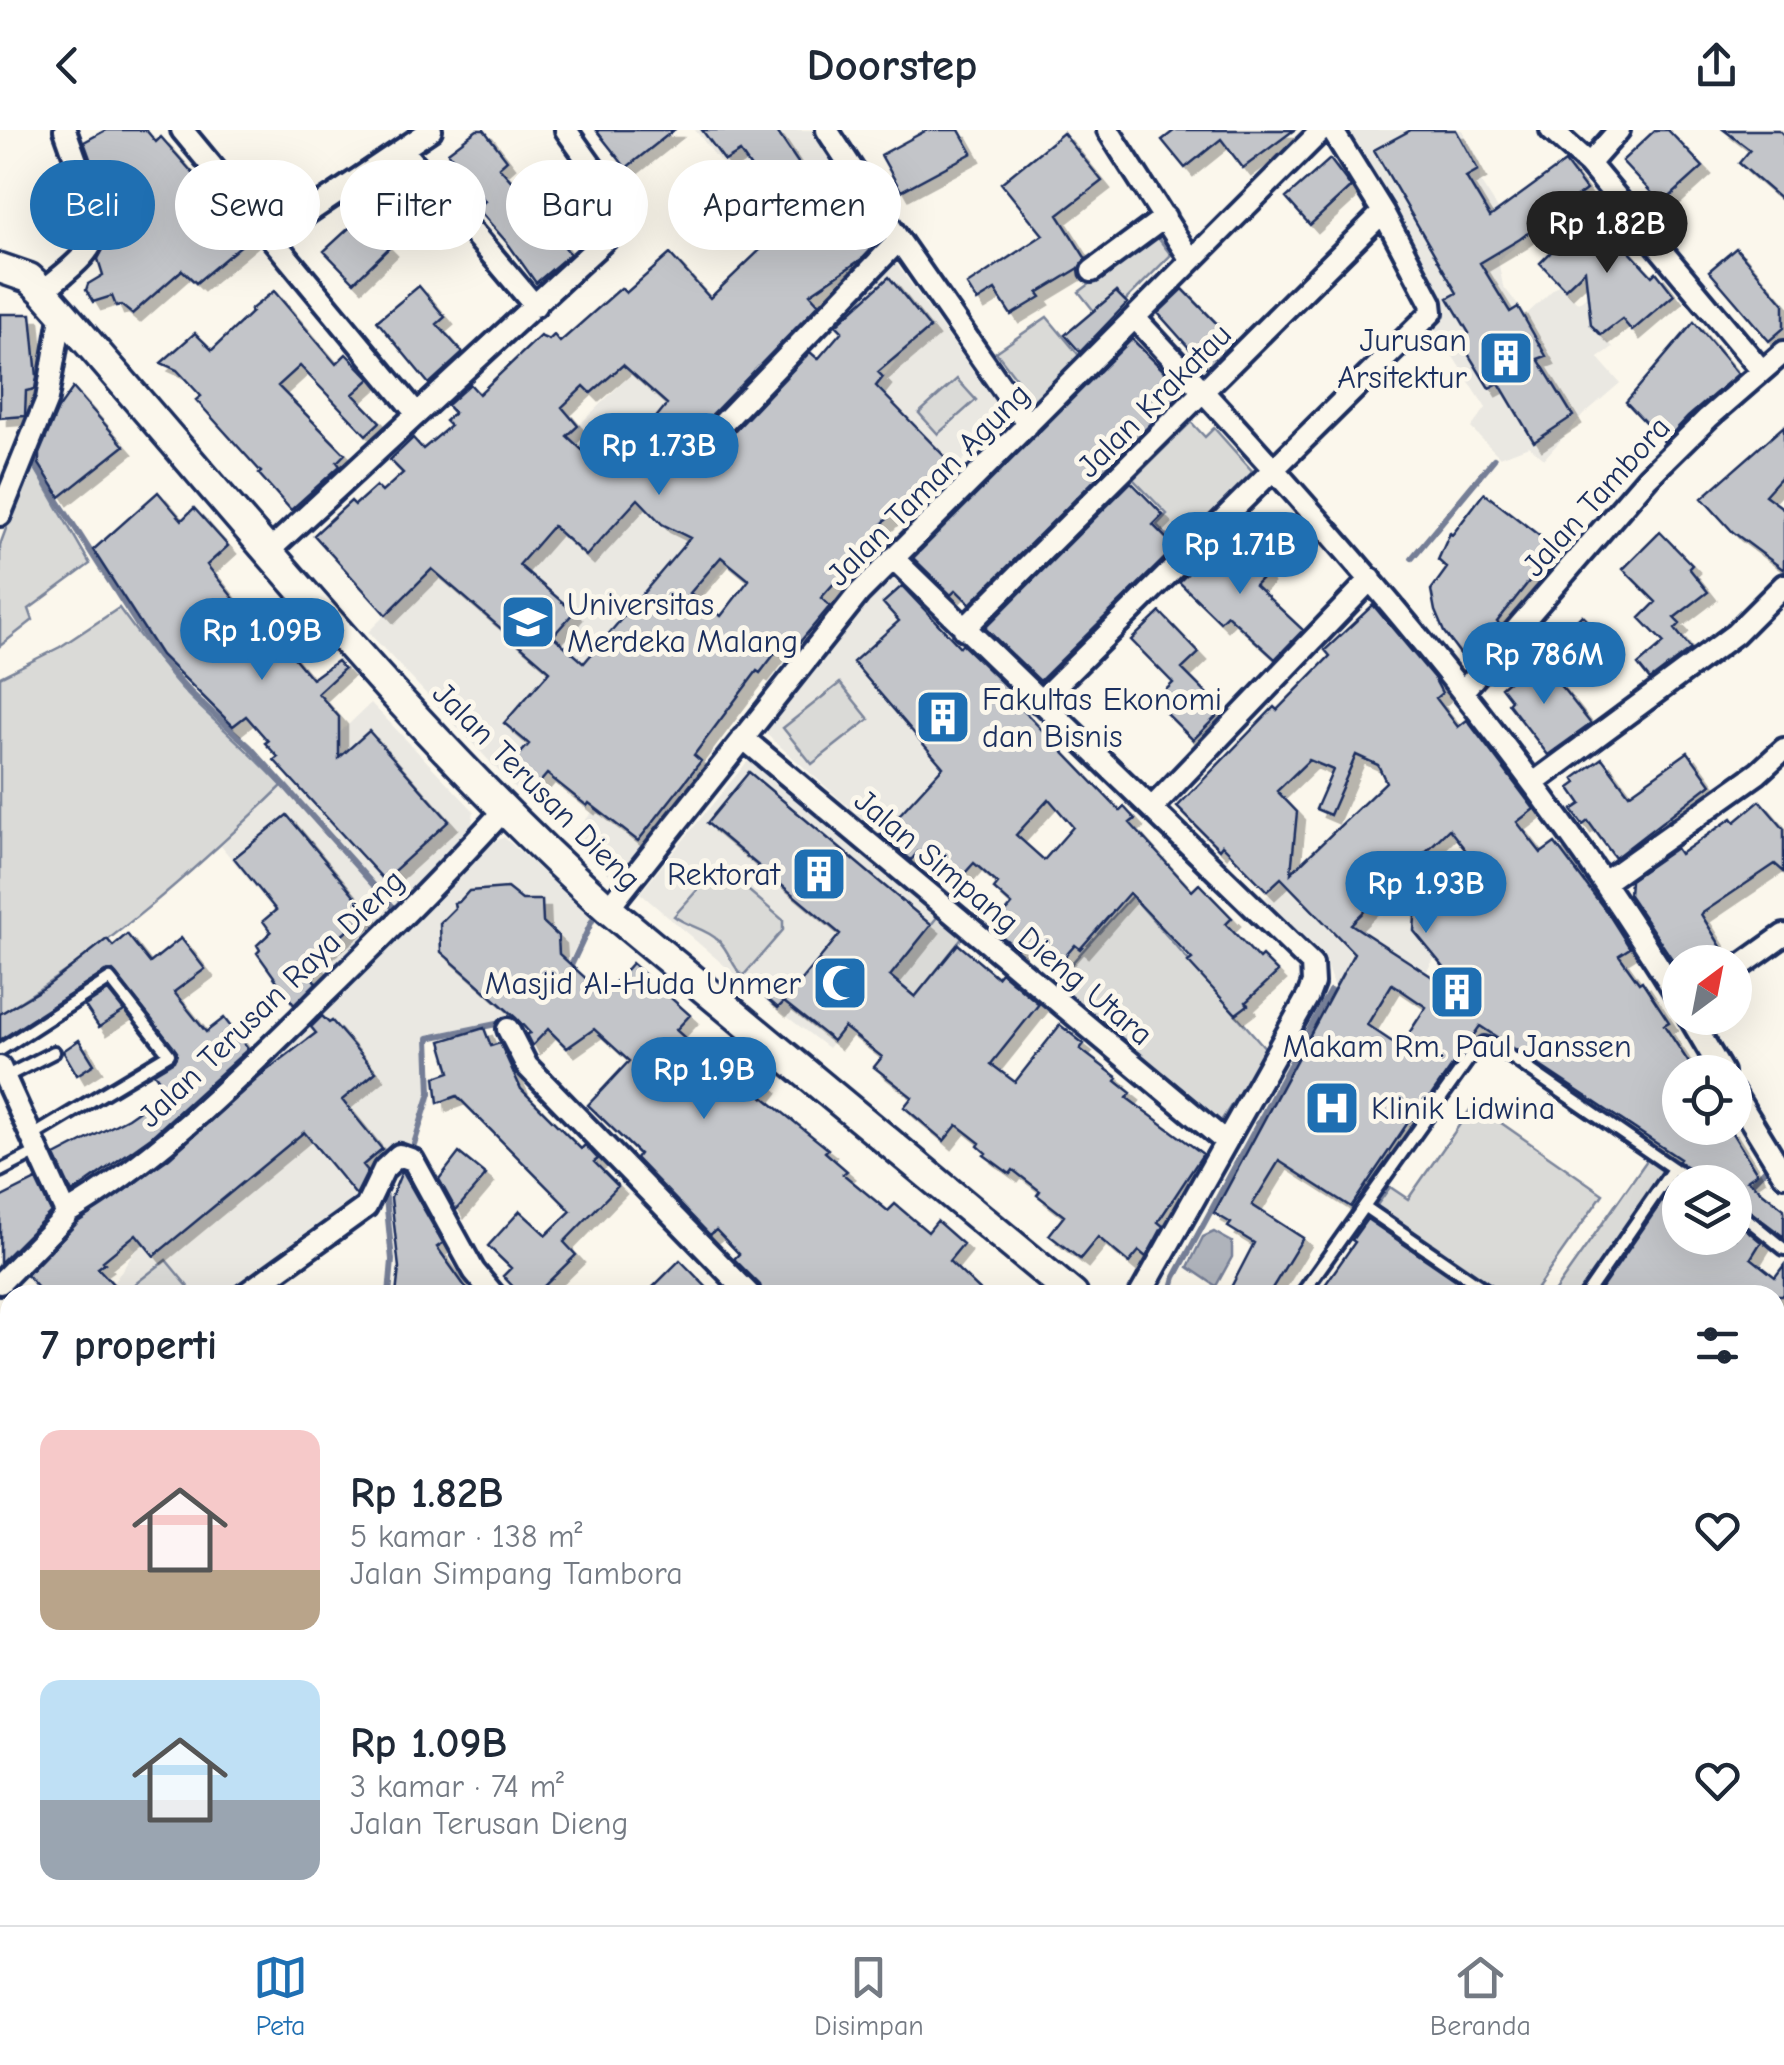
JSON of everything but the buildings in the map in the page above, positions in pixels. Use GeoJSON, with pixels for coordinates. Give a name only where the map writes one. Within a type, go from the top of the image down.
{"type":"FeatureCollection","features":[{"type":"Feature","properties":{"kind":"street"},"geometry":{"type":"LineString","coordinates":[[0,515],[47,400],[53,301],[96,239],[99,225],[65,130]]}},
{"type":"Feature","properties":{"kind":"street"},"geometry":{"type":"LineString","coordinates":[[182,130],[207,160]]}},
{"type":"Feature","properties":{"kind":"street"},"geometry":{"type":"LineString","coordinates":[[320,205],[431,130]]}},
{"type":"Feature","properties":{"kind":"street"},"geometry":{"type":"LineString","coordinates":[[270,550],[618,228],[623,218],[620,206],[566,130]]}},
{"type":"Feature","properties":{"kind":"street"},"geometry":{"type":"LineString","coordinates":[[827,130],[846,160]]}},
{"type":"Feature","properties":{"kind":"street"},"geometry":{"type":"LineString","coordinates":[[1108,130],[1191,260]]}},
{"type":"Feature","properties":{"kind":"street","name":"Jalan Taman Agung"},"geometry":{"type":"LineString","coordinates":[[608,909],[859,594],[1322,130]]}},
{"type":"Feature","properties":{"kind":"street"},"geometry":{"type":"LineString","coordinates":[[1039,702],[1432,312],[1431,303],[1383,212],[1332,130]]}},
{"type":"Feature","properties":{"kind":"street"},"geometry":{"type":"LineString","coordinates":[[1551,130],[1589,164],[1762,371]]}},
{"type":"Feature","properties":{"kind":"street"},"geometry":{"type":"LineString","coordinates":[[1589,164],[1619,130]]}},
{"type":"Feature","properties":{"kind":"street"},"geometry":{"type":"LineString","coordinates":[[403,150],[534,306]]}},
{"type":"Feature","properties":{"kind":"street","name":"Jalan Krakatau"},"geometry":{"type":"LineString","coordinates":[[964,629],[1383,212]]}},
{"type":"Feature","properties":{"kind":"street"},"geometry":{"type":"LineString","coordinates":[[1092,271],[1165,217]]}},
{"type":"Feature","properties":{"kind":"street"},"geometry":{"type":"LineString","coordinates":[[901,244],[1028,424]]}},
{"type":"Feature","properties":{"kind":"street"},"geometry":{"type":"LineString","coordinates":[[283,250],[417,414]]}},
{"type":"Feature","properties":{"kind":"street"},"geometry":{"type":"LineString","coordinates":[[707,440],[888,250]]}},
{"type":"Feature","properties":{"kind":"street","name":"Jalan Terusan Dieng"},"geometry":{"type":"LineString","coordinates":[[5,269],[29,278],[53,301],[503,811],[608,909],[1061,1285]]}},
{"type":"Feature","properties":{"kind":"street"},"geometry":{"type":"LineString","coordinates":[[1135,318],[1372,579],[1463,691],[1535,782],[1606,882],[1662,971]]}},
{"type":"Feature","properties":{"kind":"street","name":"Jalan Tambora"},"geometry":{"type":"LineString","coordinates":[[1463,691],[1648,477],[1784,352]]}},
{"type":"Feature","properties":{"kind":"street"},"geometry":{"type":"LineString","coordinates":[[894,558],[1312,964],[1308,996],[1146,1285]]}},
{"type":"Feature","properties":{"kind":"street"},"geometry":{"type":"LineString","coordinates":[[1152,808],[1372,579]]}},
{"type":"Feature","properties":{"kind":"street"},"geometry":{"type":"LineString","coordinates":[[1535,782],[1735,634],[1784,585]]}},
{"type":"Feature","properties":{"kind":"street","name":"Jalan Simpang Dieng Utara"},"geometry":{"type":"LineString","coordinates":[[743,738],[1226,1142]]}},
{"type":"Feature","properties":{"kind":"street"},"geometry":{"type":"LineString","coordinates":[[1606,882],[1758,773],[1784,749]]}},
{"type":"Feature","properties":{"kind":"street","name":"Jalan Terusan Raya Dieng"},"geometry":{"type":"LineString","coordinates":[[1,1280],[65,1220],[67,1212],[156,1150],[243,1073],[503,811]]}},
{"type":"Feature","properties":{"kind":"street"},"geometry":{"type":"LineString","coordinates":[[1752,958],[1784,935]]}},
{"type":"Feature","properties":{"kind":"street"},"geometry":{"type":"LineString","coordinates":[[508,1029],[527,1066],[740,1285]]}},
{"type":"Feature","properties":{"kind":"street"},"geometry":{"type":"LineString","coordinates":[[2,1077],[67,1212]]}},
{"type":"Feature","properties":{"kind":"street"},"geometry":{"type":"LineString","coordinates":[[1752,1125],[1782,1173]]}},
{"type":"Feature","properties":{"kind":"street"},"geometry":{"type":"LineString","coordinates":[[258,1285],[363,1209],[384,1170],[399,1156],[413,1160],[474,1272],[485,1285]]}},
{"type":"Feature","properties":{"kind":"lane"},"geometry":{"type":"LineString","coordinates":[[0,1050],[110,979],[169,1054],[0,1171]]}},
{"type":"Feature","properties":{"kind":"lane"},"geometry":{"type":"LineString","coordinates":[[1308,1285],[1484,1043],[1495,1046],[1667,1165]]}},
{"type":"Feature","properties":{"kind":"lane"},"geometry":{"type":"LineString","coordinates":[[2,1077],[54,1052]]}},
{"type":"Feature","properties":{"kind":"lane"},"geometry":{"type":"LineString","coordinates":[[1593,1285],[1662,1185]]}},
{"type":"Feature","properties":{"kind":"lane"},"geometry":{"type":"LineString","coordinates":[[1365,1207],[1478,1285]]}},
{"type":"Feature","properties":{"kind":"lane"},"geometry":{"type":"LineString","coordinates":[[1752,1224],[1784,1249]]}},
{"type":"Feature","properties":{"kind":"shaded area"},"geometry":{"type":"Polygon","coordinates":[[[695,130],[812,130],[831,160],[719,160],[695,130]]]}},
{"type":"Feature","properties":{"kind":"shaded area"},"geometry":{"type":"Polygon","coordinates":[[[1342,130],[1462,130],[1480,162],[1480,181],[1520,243],[1498,260],[1503,286],[1526,315],[1560,283],[1578,303],[1588,295],[1591,325],[1613,347],[1598,358],[1620,383],[1583,415],[1544,459],[1529,446],[1500,457],[1471,428],[1486,408],[1432,324],[1342,130]]]}},
{"type":"Feature","properties":{"kind":"shaded area"},"geometry":{"type":"Polygon","coordinates":[[[1153,237],[1171,255],[1125,301],[1116,292],[1094,311],[1079,292],[1153,237]]]}},
{"type":"Feature","properties":{"kind":"shaded area"},"geometry":{"type":"Polygon","coordinates":[[[805,250],[874,250],[838,284],[805,250]]]}},
{"type":"Feature","properties":{"kind":"shaded area"},"geometry":{"type":"Polygon","coordinates":[[[893,259],[1006,418],[955,468],[876,386],[895,362],[840,312],[893,259]]]}},
{"type":"Feature","properties":{"kind":"shaded area"},"geometry":{"type":"Polygon","coordinates":[[[1047,317],[1082,359],[1034,402],[996,352],[1047,317]]]}},
{"type":"Feature","properties":{"kind":"shaded area","name":"Universitas Merdeka Malang"},"geometry":{"type":"Polygon","coordinates":[[[632,373],[779,503],[619,692],[705,765],[620,872],[609,874],[570,838],[625,774],[580,736],[525,799],[368,632],[632,373]]]}},
{"type":"Feature","properties":{"kind":"shaded area"},"geometry":{"type":"Polygon","coordinates":[[[957,379],[976,400],[938,434],[919,413],[957,379]]]}},
{"type":"Feature","properties":{"kind":"shaded area"},"geometry":{"type":"Polygon","coordinates":[[[1191,422],[1205,437],[1214,428],[1254,473],[1180,549],[1157,525],[1167,514],[1133,479],[1191,422]]]}},
{"type":"Feature","properties":{"kind":"shaded area"},"geometry":{"type":"Polygon","coordinates":[[[31,461],[90,564],[29,609],[33,620],[0,646],[0,545],[31,461]]]}},
{"type":"Feature","properties":{"kind":"shaded area","name":"Universitas Merdeka Malang"},"geometry":{"type":"Polygon","coordinates":[[[893,577],[934,622],[1014,750],[910,861],[765,733],[764,726],[882,583],[893,577]]]}},
{"type":"Feature","properties":{"kind":"shaded area"},"geometry":{"type":"Polygon","coordinates":[[[119,608],[187,694],[282,786],[148,908],[76,964],[0,1014],[0,677],[60,647],[119,608]]]}},
{"type":"Feature","properties":{"kind":"shaded area"},"geometry":{"type":"Polygon","coordinates":[[[840,683],[869,719],[812,764],[783,728],[840,683]]]}},
{"type":"Feature","properties":{"kind":"shaded area"},"geometry":{"type":"Polygon","coordinates":[[[371,703],[474,811],[472,824],[416,889],[326,975],[221,846],[371,703]]]}},
{"type":"Feature","properties":{"kind":"shaded area"},"geometry":{"type":"Polygon","coordinates":[[[747,762],[755,763],[938,916],[828,1048],[760,996],[640,893],[747,762]]]}},
{"type":"Feature","properties":{"kind":"shaded area"},"geometry":{"type":"Polygon","coordinates":[[[1379,786],[1438,841],[1420,862],[1414,931],[1435,957],[1427,971],[1364,933],[1334,988],[1325,960],[1265,898],[1379,786]]]}},
{"type":"Feature","properties":{"kind":"shaded area"},"geometry":{"type":"Polygon","coordinates":[[[504,837],[591,917],[554,990],[537,1004],[504,1020],[431,1034],[432,1100],[416,1149],[405,1145],[385,1152],[348,1108],[310,1139],[362,1202],[240,1285],[112,1285],[135,1251],[94,1200],[481,849],[504,837]]]}},
{"type":"Feature","properties":{"kind":"shaded area"},"geometry":{"type":"Polygon","coordinates":[[[717,868],[722,868],[783,920],[783,930],[743,976],[719,941],[674,916],[717,868]]]}},
{"type":"Feature","properties":{"kind":"shaded area"},"geometry":{"type":"Polygon","coordinates":[[[1132,896],[1267,1050],[1221,1121],[1054,983],[1132,896]]]}},
{"type":"Feature","properties":{"kind":"shaded area"},"geometry":{"type":"Polygon","coordinates":[[[938,916],[963,937],[915,997],[890,976],[938,916]]]}},
{"type":"Feature","properties":{"kind":"shaded area"},"geometry":{"type":"Polygon","coordinates":[[[1474,1104],[1603,1194],[1539,1285],[1487,1285],[1375,1208],[1390,1187],[1408,1199],[1474,1104]]]}},
{"type":"Feature","properties":{"kind":"shaded area"},"geometry":{"type":"Polygon","coordinates":[[[1647,1160],[1662,1171],[1662,1175],[1585,1285],[1559,1285],[1647,1160]]]}},
{"type":"Feature","properties":{"kind":"shaded area"},"geometry":{"type":"Polygon","coordinates":[[[1214,1232],[1232,1242],[1232,1257],[1217,1285],[1188,1267],[1203,1237],[1214,1232]]]}},
{"type":"Feature","properties":{"kind":"shaded area"},"geometry":{"type":"Polygon","coordinates":[[[166,1260],[187,1285],[134,1285],[166,1260]]]}},
{"type":"Feature","properties":{"kind":"waterway"},"geometry":{"type":"LineString","coordinates":[[34,457],[37,468],[158,657],[250,747],[393,907]]}},
{"type":"Feature","properties":{"kind":"waterway"},"geometry":{"type":"LineString","coordinates":[[1412,558],[1494,459]]}},
{"type":"Feature","properties":{"kind":"waterway"},"geometry":{"type":"LineString","coordinates":[[569,970],[592,921]]}},
{"type":"Feature","properties":{"kind":"waterway"},"geometry":{"type":"LineString","coordinates":[[1173,1285],[1330,991]]}},
{"type":"Feature","properties":{"kind":"waterway"},"geometry":{"type":"LineString","coordinates":[[414,1144],[430,1093],[428,1038],[506,1022],[520,1014]]}},
{"type":"Feature","properties":{"kind":"waterway"},"geometry":{"type":"LineString","coordinates":[[1752,1183],[1784,1150]]}},
{"type":"Feature","properties":{"kind":"waterway"},"geometry":{"type":"LineString","coordinates":[[386,1198],[392,1260],[390,1285]]}},
{"type":"Feature","properties":{"kind":"place","name":"Jurusan Arsitektur"},"geometry":{"type":"Point","coordinates":[1506,358]}},
{"type":"Feature","properties":{"kind":"place","name":"Universitas Merdeka Malang"},"geometry":{"type":"Point","coordinates":[528,622]}},
{"type":"Feature","properties":{"kind":"place","name":"Fakultas Ekonomi dan Bisnis"},"geometry":{"type":"Point","coordinates":[943,717]}},
{"type":"Feature","properties":{"kind":"place","name":"Rektorat"},"geometry":{"type":"Point","coordinates":[819,874]}},
{"type":"Feature","properties":{"kind":"place","name":"Masjid Al-Huda Unmer"},"geometry":{"type":"Point","coordinates":[840,983]}},
{"type":"Feature","properties":{"kind":"place","name":"Makam Rm. Paul Janssen"},"geometry":{"type":"Point","coordinates":[1457,992]}},
{"type":"Feature","properties":{"kind":"place","name":"Klinik Lidwina"},"geometry":{"type":"Point","coordinates":[1332,1108]}}]}
